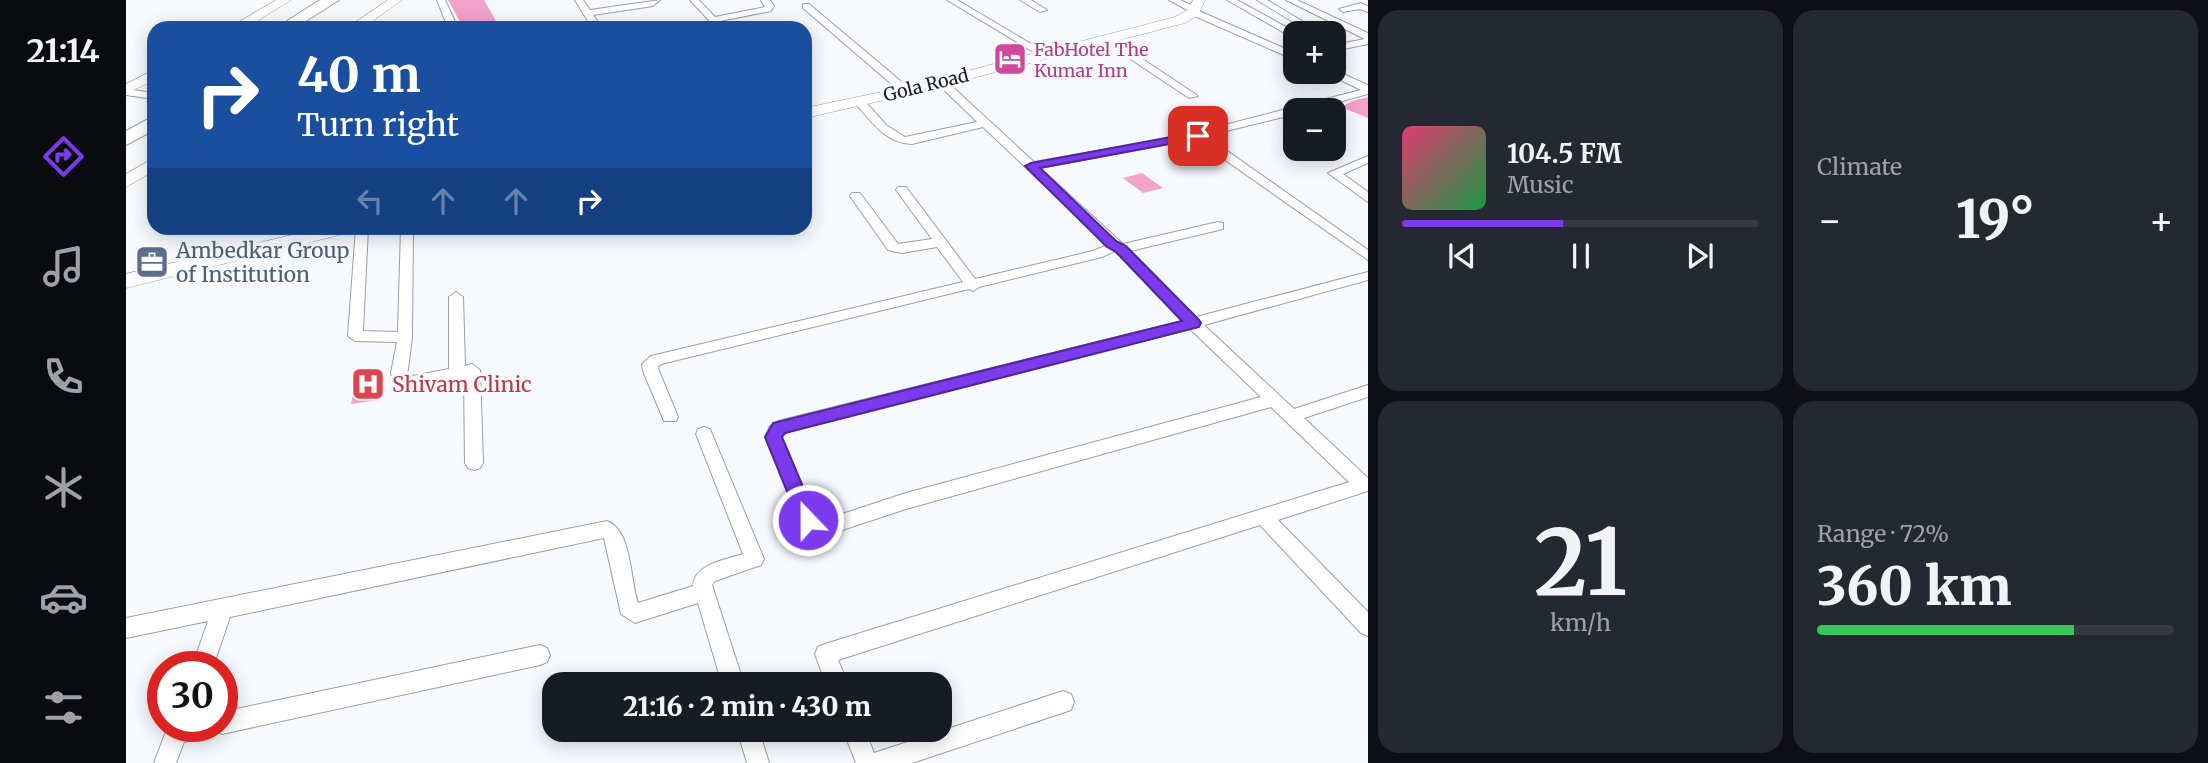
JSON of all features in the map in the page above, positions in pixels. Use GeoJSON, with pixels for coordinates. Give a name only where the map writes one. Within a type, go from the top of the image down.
{"type":"FeatureCollection","features":[{"type":"Feature","properties":{"kind":"highway"},"geometry":{"type":"LineString","coordinates":[[296,21],[331,0]]}},
{"type":"Feature","properties":{"kind":"highway"},"geometry":{"type":"LineString","coordinates":[[317,21],[351,0]]}},
{"type":"Feature","properties":{"kind":"highway"},"geometry":{"type":"LineString","coordinates":[[126,123],[147,110]]}},
{"type":"Feature","properties":{"kind":"highway"},"geometry":{"type":"LineString","coordinates":[[126,139],[147,126]]}},
{"type":"Feature","properties":{"kind":"street"},"geometry":{"type":"LineString","coordinates":[[248,21],[285,0]]}},
{"type":"Feature","properties":{"kind":"street"},"geometry":{"type":"LineString","coordinates":[[364,21],[396,0]]}},
{"type":"Feature","properties":{"kind":"street"},"geometry":{"type":"LineString","coordinates":[[441,0],[450,21]]}},
{"type":"Feature","properties":{"kind":"street"},"geometry":{"type":"LineString","coordinates":[[579,0],[593,21]]}},
{"type":"Feature","properties":{"kind":"street"},"geometry":{"type":"LineString","coordinates":[[588,13],[653,3],[656,0]]}},
{"type":"Feature","properties":{"kind":"street"},"geometry":{"type":"LineString","coordinates":[[694,0],[713,20],[765,10],[770,7],[765,0]]}},
{"type":"Feature","properties":{"kind":"street"},"geometry":{"type":"LineString","coordinates":[[951,0],[1045,55]]}},
{"type":"Feature","properties":{"kind":"street"},"geometry":{"type":"LineString","coordinates":[[1024,0],[1043,10]]}},
{"type":"Feature","properties":{"kind":"street"},"geometry":{"type":"LineString","coordinates":[[1173,0],[1196,7],[1283,50]]}},
{"type":"Feature","properties":{"kind":"street"},"geometry":{"type":"LineString","coordinates":[[1231,0],[1283,29]]}},
{"type":"Feature","properties":{"kind":"street"},"geometry":{"type":"LineString","coordinates":[[1261,0],[1297,21]]}},
{"type":"Feature","properties":{"kind":"street"},"geometry":{"type":"LineString","coordinates":[[1290,0],[1368,39]]}},
{"type":"Feature","properties":{"kind":"street"},"geometry":{"type":"LineString","coordinates":[[806,6],[906,91]]}},
{"type":"Feature","properties":{"kind":"street"},"geometry":{"type":"LineString","coordinates":[[1343,9],[1361,6],[1368,9]]}},
{"type":"Feature","properties":{"kind":"street","name":"Gola Road"},"geometry":{"type":"LineString","coordinates":[[812,111],[906,91],[1108,40],[1180,20],[1196,7]]}},
{"type":"Feature","properties":{"kind":"street"},"geometry":{"type":"LineString","coordinates":[[1346,45],[1368,39]]}},
{"type":"Feature","properties":{"kind":"street"},"geometry":{"type":"LineString","coordinates":[[1108,40],[1193,96]]}},
{"type":"Feature","properties":{"kind":"street"},"geometry":{"type":"LineString","coordinates":[[126,91],[147,78]]}},
{"type":"Feature","properties":{"kind":"street"},"geometry":{"type":"LineString","coordinates":[[1346,80],[1368,90]]}},
{"type":"Feature","properties":{"kind":"street"},"geometry":{"type":"LineString","coordinates":[[940,81],[1366,487]]}},
{"type":"Feature","properties":{"kind":"street"},"geometry":{"type":"LineString","coordinates":[[1341,98],[1368,90]]}},
{"type":"Feature","properties":{"kind":"street"},"geometry":{"type":"LineString","coordinates":[[126,91],[147,95]]}},
{"type":"Feature","properties":{"kind":"street"},"geometry":{"type":"LineString","coordinates":[[859,101],[900,141],[912,141],[986,123]]}},
{"type":"Feature","properties":{"kind":"street"},"geometry":{"type":"LineString","coordinates":[[1031,166],[1198,136],[1283,115]]}},
{"type":"Feature","properties":{"kind":"street"},"geometry":{"type":"LineString","coordinates":[[1198,136],[1368,256]]}},
{"type":"Feature","properties":{"kind":"street"},"geometry":{"type":"LineString","coordinates":[[1368,159],[1335,173],[1368,198]]}},
{"type":"Feature","properties":{"kind":"street"},"geometry":{"type":"LineString","coordinates":[[126,182],[147,168]]}},
{"type":"Feature","properties":{"kind":"street"},"geometry":{"type":"LineString","coordinates":[[902,190],[973,286]]}},
{"type":"Feature","properties":{"kind":"street"},"geometry":{"type":"LineString","coordinates":[[856,196],[893,247],[902,249],[940,242]]}},
{"type":"Feature","properties":{"kind":"street"},"geometry":{"type":"LineString","coordinates":[[670,417],[651,371],[650,365],[656,360],[973,286],[1097,254],[1116,246],[1218,226]]}},
{"type":"Feature","properties":{"kind":"street"},"geometry":{"type":"LineString","coordinates":[[126,281],[315,235]]}},
{"type":"Feature","properties":{"kind":"street"},"geometry":{"type":"LineString","coordinates":[[362,235],[355,336],[405,337]]}},
{"type":"Feature","properties":{"kind":"street"},"geometry":{"type":"LineString","coordinates":[[407,235],[405,337],[400,381],[409,384],[472,370],[474,463]]}},
{"type":"Feature","properties":{"kind":"street"},"geometry":{"type":"LineString","coordinates":[[1274,400],[906,501],[827,527],[808,520],[773,437],[776,431],[784,426],[1368,276]]}},
{"type":"Feature","properties":{"kind":"street"},"geometry":{"type":"LineString","coordinates":[[456,298],[457,373]]}},
{"type":"Feature","properties":{"kind":"street"},"geometry":{"type":"LineString","coordinates":[[1291,416],[1368,391]]}},
{"type":"Feature","properties":{"kind":"street"},"geometry":{"type":"LineString","coordinates":[[704,434],[754,559],[708,575],[702,583],[729,672]]}},
{"type":"Feature","properties":{"kind":"street"},"geometry":{"type":"LineString","coordinates":[[832,672],[825,654],[1264,516],[1366,487]]}},
{"type":"Feature","properties":{"kind":"street"},"geometry":{"type":"LineString","coordinates":[[1264,516],[1368,626]]}},
{"type":"Feature","properties":{"kind":"street"},"geometry":{"type":"LineString","coordinates":[[126,628],[607,529],[614,536],[628,607],[635,613],[704,592]]}},
{"type":"Feature","properties":{"kind":"street"},"geometry":{"type":"LineString","coordinates":[[208,651],[223,610]]}},
{"type":"Feature","properties":{"kind":"street"},"geometry":{"type":"LineString","coordinates":[[238,720],[540,655]]}},
{"type":"Feature","properties":{"kind":"street"},"geometry":{"type":"LineString","coordinates":[[877,763],[1063,702]]}},
{"type":"Feature","properties":{"kind":"street"},"geometry":{"type":"LineString","coordinates":[[165,763],[173,742]]}},
{"type":"Feature","properties":{"kind":"street"},"geometry":{"type":"LineString","coordinates":[[752,742],[758,763]]}},
{"type":"Feature","properties":{"kind":"street"},"geometry":{"type":"LineString","coordinates":[[859,742],[867,763]]}},
{"type":"Feature","properties":{"kind":"building"},"geometry":{"type":"Polygon","coordinates":[[[448,0],[484,0],[496,21],[460,21],[448,0]]]}},
{"type":"Feature","properties":{"kind":"building"},"geometry":{"type":"Polygon","coordinates":[[[1368,97],[1368,118],[1346,109],[1346,104],[1368,97]]]}},
{"type":"Feature","properties":{"kind":"building"},"geometry":{"type":"Polygon","coordinates":[[[1142,173],[1163,188],[1143,193],[1123,178],[1142,173]]]}},
{"type":"Feature","properties":{"kind":"building"},"geometry":{"type":"Polygon","coordinates":[[[384,376],[379,400],[351,404],[356,380],[384,376]]]}},
{"type":"Feature","properties":{"kind":"place","name":"FabHotel The Kumar Inn"},"geometry":{"type":"Point","coordinates":[1010,59]}},
{"type":"Feature","properties":{"kind":"place","name":"Ambedkar Group of Institution"},"geometry":{"type":"Point","coordinates":[152,262]}},
{"type":"Feature","properties":{"kind":"place","name":"Shivam Clinic"},"geometry":{"type":"Point","coordinates":[368,384]}},
{"type":"Feature","properties":{"kind":"route"},"geometry":{"type":"LineString","coordinates":[[808,520],[773,437],[779,428],[1193,323],[1121,249],[1112,244],[1031,166],[1198,136]]}}]}
